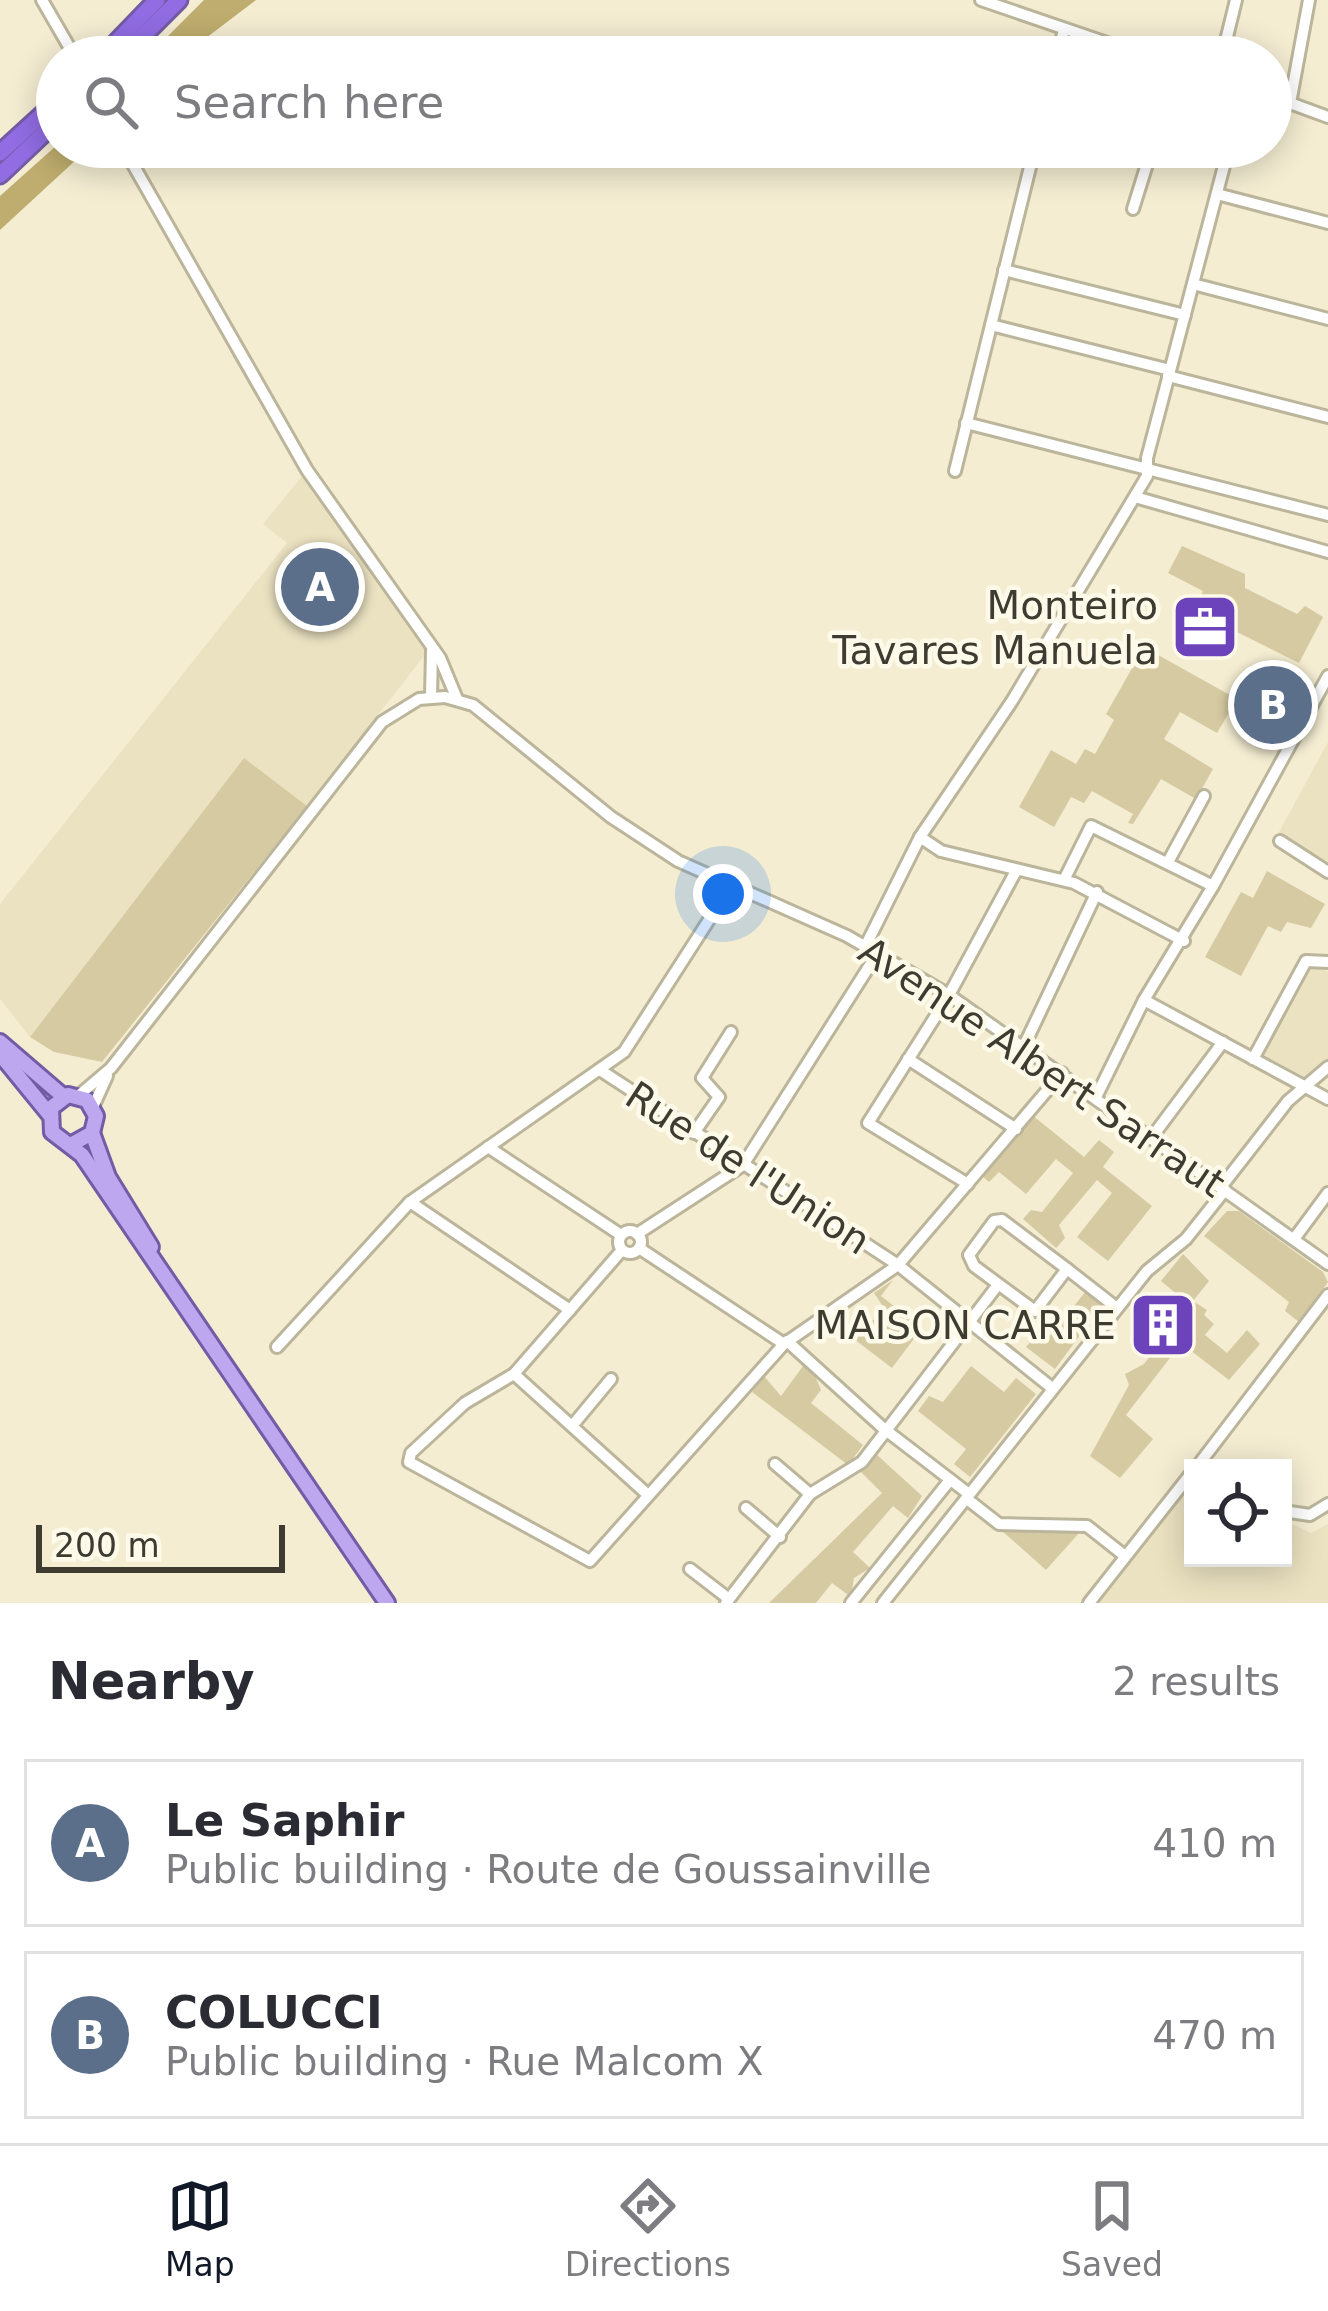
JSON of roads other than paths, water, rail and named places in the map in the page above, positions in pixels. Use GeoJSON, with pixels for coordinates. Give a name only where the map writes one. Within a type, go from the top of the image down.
{"type":"FeatureCollection","features":[{"type":"Feature","properties":{"kind":"highway"},"geometry":{"type":"LineString","coordinates":[[122,36],[157,0]]}},
{"type":"Feature","properties":{"kind":"highway"},"geometry":{"type":"LineString","coordinates":[[143,36],[179,0]]}},
{"type":"Feature","properties":{"kind":"highway"},"geometry":{"type":"LineString","coordinates":[[0,153],[36,120]]}},
{"type":"Feature","properties":{"kind":"highway"},"geometry":{"type":"LineString","coordinates":[[0,175],[36,142]]}},
{"type":"Feature","properties":{"kind":"main road"},"geometry":{"type":"LineString","coordinates":[[0,1042],[93,1107],[92,1133],[108,1177],[193,1318]]}},
{"type":"Feature","properties":{"kind":"main road"},"geometry":{"type":"LineString","coordinates":[[0,1054],[49,1114],[56,1137],[74,1144],[387,1603]]}},
{"type":"Feature","properties":{"kind":"main road"},"geometry":{"type":"LineString","coordinates":[[49,1114],[71,1096]]}},
{"type":"Feature","properties":{"kind":"main road"},"geometry":{"type":"LineString","coordinates":[[74,1144],[92,1133]]}},
{"type":"Feature","properties":{"kind":"street"},"geometry":{"type":"LineString","coordinates":[[43,0],[63,36]]}},
{"type":"Feature","properties":{"kind":"street"},"geometry":{"type":"LineString","coordinates":[[981,0],[1079,36]]}},
{"type":"Feature","properties":{"kind":"street"},"geometry":{"type":"LineString","coordinates":[[1227,36],[1236,0]]}},
{"type":"Feature","properties":{"kind":"street"},"geometry":{"type":"LineString","coordinates":[[1292,92],[1309,0]]}},
{"type":"Feature","properties":{"kind":"street"},"geometry":{"type":"LineString","coordinates":[[1063,36],[1064,31]]}},
{"type":"Feature","properties":{"kind":"street"},"geometry":{"type":"LineString","coordinates":[[1292,104],[1328,117]]}},
{"type":"Feature","properties":{"kind":"street"},"geometry":{"type":"LineString","coordinates":[[93,1107],[111,1068],[371,734],[392,712],[431,698],[457,698],[431,647],[316,486],[135,168]]}},
{"type":"Feature","properties":{"kind":"street"},"geometry":{"type":"LineString","coordinates":[[955,471],[1030,168]]}},
{"type":"Feature","properties":{"kind":"street"},"geometry":{"type":"LineString","coordinates":[[1132,209],[1146,168]]}},
{"type":"Feature","properties":{"kind":"street"},"geometry":{"type":"LineString","coordinates":[[488,1147],[621,1235],[638,1234],[743,1165],[871,950],[920,837],[1012,701],[1135,497],[1147,467],[1224,168]]}},
{"type":"Feature","properties":{"kind":"street"},"geometry":{"type":"LineString","coordinates":[[1217,194],[1328,223]]}},
{"type":"Feature","properties":{"kind":"street"},"geometry":{"type":"LineString","coordinates":[[1004,269],[1185,315]]}},
{"type":"Feature","properties":{"kind":"street"},"geometry":{"type":"LineString","coordinates":[[1193,284],[1328,319]]}},
{"type":"Feature","properties":{"kind":"street"},"geometry":{"type":"LineString","coordinates":[[991,325],[1328,417]]}},
{"type":"Feature","properties":{"kind":"street"},"geometry":{"type":"LineString","coordinates":[[966,423],[1328,515]]}},
{"type":"Feature","properties":{"kind":"street"},"geometry":{"type":"LineString","coordinates":[[1135,497],[1328,552]]}},
{"type":"Feature","properties":{"kind":"street"},"geometry":{"type":"LineString","coordinates":[[431,647],[431,698]]}},
{"type":"Feature","properties":{"kind":"street"},"geometry":{"type":"LineString","coordinates":[[1096,1096],[1144,1000],[1184,941],[1324,695],[1328,676]]}},
{"type":"Feature","properties":{"kind":"street","name":"Avenue Albert Sarraut"},"geometry":{"type":"LineString","coordinates":[[457,698],[482,712],[611,817],[679,861],[871,950],[949,995],[1328,1264]]}},
{"type":"Feature","properties":{"kind":"street"},"geometry":{"type":"LineString","coordinates":[[1168,862],[1204,796]]}},
{"type":"Feature","properties":{"kind":"street"},"geometry":{"type":"LineString","coordinates":[[1064,880],[1091,826],[1213,886]]}},
{"type":"Feature","properties":{"kind":"street"},"geometry":{"type":"LineString","coordinates":[[920,837],[941,851],[1097,892],[1184,941]]}},
{"type":"Feature","properties":{"kind":"street"},"geometry":{"type":"LineString","coordinates":[[1280,841],[1328,872]]}},
{"type":"Feature","properties":{"kind":"street"},"geometry":{"type":"LineString","coordinates":[[968,1184],[868,1123],[949,995],[1016,871]]}},
{"type":"Feature","properties":{"kind":"street"},"geometry":{"type":"LineString","coordinates":[[277,1347],[410,1202],[600,1070],[642,1029],[732,884]]}},
{"type":"Feature","properties":{"kind":"street"},"geometry":{"type":"LineString","coordinates":[[1024,1046],[1097,892]]}},
{"type":"Feature","properties":{"kind":"street"},"geometry":{"type":"LineString","coordinates":[[1253,1059],[1306,962],[1328,962]]}},
{"type":"Feature","properties":{"kind":"street"},"geometry":{"type":"LineString","coordinates":[[1144,1000],[1328,1099]]}},
{"type":"Feature","properties":{"kind":"street"},"geometry":{"type":"LineString","coordinates":[[694,1133],[719,1097],[702,1078],[731,1032]]}},
{"type":"Feature","properties":{"kind":"street"},"geometry":{"type":"LineString","coordinates":[[1153,1137],[1223,1042]]}},
{"type":"Feature","properties":{"kind":"street"},"geometry":{"type":"LineString","coordinates":[[908,1059],[1016,1129]]}},
{"type":"Feature","properties":{"kind":"street"},"geometry":{"type":"LineString","coordinates":[[883,1603],[1151,1265],[1186,1239],[1288,1101],[1328,1067]]}},
{"type":"Feature","properties":{"kind":"street"},"geometry":{"type":"LineString","coordinates":[[71,1096],[111,1068]]}},
{"type":"Feature","properties":{"kind":"street","name":"Rue de l'Union"},"geometry":{"type":"LineString","coordinates":[[600,1070],[898,1265],[1052,1388]]}},
{"type":"Feature","properties":{"kind":"street"},"geometry":{"type":"LineString","coordinates":[[1062,1073],[898,1265],[785,1342],[590,1561],[409,1462],[411,1453],[466,1403],[514,1374],[622,1250],[639,1248],[785,1342],[999,1524],[1087,1526],[1125,1556]]}},
{"type":"Feature","properties":{"kind":"street"},"geometry":{"type":"LineString","coordinates":[[1294,1239],[1328,1193]]}},
{"type":"Feature","properties":{"kind":"street"},"geometry":{"type":"LineString","coordinates":[[410,1202],[570,1310]]}},
{"type":"Feature","properties":{"kind":"street"},"geometry":{"type":"LineString","coordinates":[[1067,1269],[1035,1311],[997,1286],[969,1256],[994,1222],[1002,1220],[1067,1269],[1117,1308]]}},
{"type":"Feature","properties":{"kind":"street"},"geometry":{"type":"LineString","coordinates":[[638,1234],[639,1248]]}},
{"type":"Feature","properties":{"kind":"street"},"geometry":{"type":"LineString","coordinates":[[621,1235],[622,1250]]}},
{"type":"Feature","properties":{"kind":"street"},"geometry":{"type":"LineString","coordinates":[[690,1569],[728,1601],[811,1494],[853,1469],[997,1286]]}},
{"type":"Feature","properties":{"kind":"street"},"geometry":{"type":"LineString","coordinates":[[1202,1459],[1328,1295]]}},
{"type":"Feature","properties":{"kind":"street"},"geometry":{"type":"LineString","coordinates":[[514,1374],[647,1494]]}},
{"type":"Feature","properties":{"kind":"street"},"geometry":{"type":"LineString","coordinates":[[572,1426],[611,1379]]}},
{"type":"Feature","properties":{"kind":"street"},"geometry":{"type":"LineString","coordinates":[[775,1464],[811,1494]]}},
{"type":"Feature","properties":{"kind":"street"},"geometry":{"type":"LineString","coordinates":[[850,1603],[950,1480]]}},
{"type":"Feature","properties":{"kind":"street"},"geometry":{"type":"LineString","coordinates":[[1089,1603],[1184,1482]]}},
{"type":"Feature","properties":{"kind":"street"},"geometry":{"type":"LineString","coordinates":[[1292,1512],[1310,1515],[1326,1500]]}},
{"type":"Feature","properties":{"kind":"street"},"geometry":{"type":"LineString","coordinates":[[746,1508],[780,1537]]}},
{"type":"Feature","properties":{"kind":"place","name":"Le Saphir"},"geometry":{"type":"Point","coordinates":[320,587]}},
{"type":"Feature","properties":{"kind":"place","name":"Monteiro Tavares Manuela"},"geometry":{"type":"Point","coordinates":[1205,627]}},
{"type":"Feature","properties":{"kind":"place","name":"COLUCCI"},"geometry":{"type":"Point","coordinates":[1273,705]}},
{"type":"Feature","properties":{"kind":"place","name":"MAISON CARRE"},"geometry":{"type":"Point","coordinates":[1163,1325]}}]}
